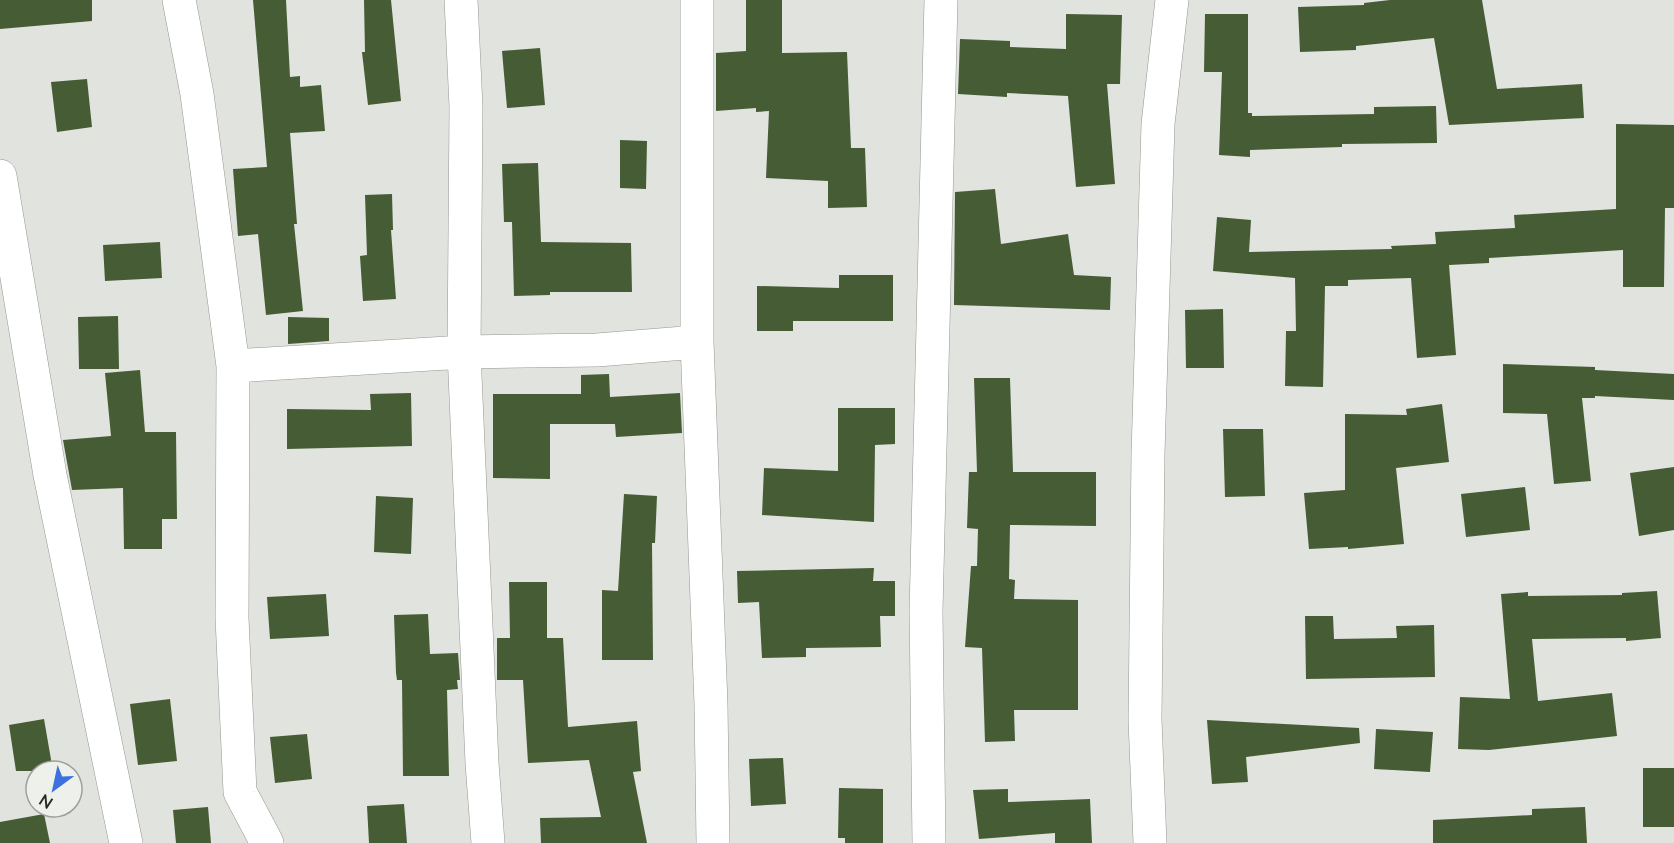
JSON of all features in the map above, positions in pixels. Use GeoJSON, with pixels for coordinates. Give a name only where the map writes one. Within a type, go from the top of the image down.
{"type":"FeatureCollection","features":[{"type":"Feature","properties":{"kind":"street"},"geometry":{"type":"LineString","coordinates":[[179,0],[197,94],[233,366],[232,618],[240,792],[267,843]]}},
{"type":"Feature","properties":{"kind":"street"},"geometry":{"type":"LineString","coordinates":[[461,0],[466,107],[465,352],[482,763],[488,843]]}},
{"type":"Feature","properties":{"kind":"street"},"geometry":{"type":"LineString","coordinates":[[697,0],[697,342],[711,704],[713,843]]}},
{"type":"Feature","properties":{"kind":"street"},"geometry":{"type":"LineString","coordinates":[[929,843],[926,612],[941,0]]}},
{"type":"Feature","properties":{"kind":"street"},"geometry":{"type":"LineString","coordinates":[[1150,843],[1145,720],[1149,407],[1158,124],[1172,0]]}},
{"type":"Feature","properties":{"kind":"street"},"geometry":{"type":"LineString","coordinates":[[0,176],[50,475],[126,843]]}},
{"type":"Feature","properties":{"kind":"street"},"geometry":{"type":"LineString","coordinates":[[233,366],[465,352],[597,350],[697,342]]}},
{"type":"Feature","properties":{"kind":"building"},"geometry":{"type":"Polygon","coordinates":[[[0,0],[92,0],[92,21],[0,29],[0,0]]]}},
{"type":"Feature","properties":{"kind":"building"},"geometry":{"type":"Polygon","coordinates":[[[253,0],[286,0],[290,77],[300,76],[300,87],[321,85],[325,131],[290,133],[297,224],[294,224],[303,311],[266,315],[258,234],[238,236],[233,169],[267,167],[253,0]]]}},
{"type":"Feature","properties":{"kind":"building"},"geometry":{"type":"Polygon","coordinates":[[[364,0],[391,0],[401,101],[368,105],[362,52],[365,52],[364,0]]]}},
{"type":"Feature","properties":{"kind":"building"},"geometry":{"type":"Polygon","coordinates":[[[746,0],[782,0],[782,53],[847,52],[851,148],[865,148],[867,207],[828,208],[828,181],[766,178],[769,111],[756,112],[756,108],[716,111],[716,53],[746,51],[746,0]]]}},
{"type":"Feature","properties":{"kind":"building"},"geometry":{"type":"Polygon","coordinates":[[[1390,0],[1482,0],[1497,89],[1582,84],[1584,118],[1449,125],[1434,38],[1356,46],[1356,50],[1300,52],[1298,7],[1364,5],[1364,3],[1390,0]]]}},
{"type":"Feature","properties":{"kind":"building"},"geometry":{"type":"Polygon","coordinates":[[[1066,14],[1122,15],[1120,84],[1107,84],[1115,184],[1076,187],[1068,96],[1007,93],[1007,97],[958,94],[960,39],[1010,41],[1010,47],[1066,49],[1066,14]]]}},
{"type":"Feature","properties":{"kind":"building"},"geometry":{"type":"Polygon","coordinates":[[[1205,14],[1248,14],[1248,113],[1252,113],[1252,116],[1374,114],[1374,107],[1436,106],[1437,143],[1342,144],[1342,147],[1250,150],[1250,157],[1219,155],[1222,72],[1204,72],[1205,14]]]}},
{"type":"Feature","properties":{"kind":"building"},"geometry":{"type":"Polygon","coordinates":[[[540,48],[545,105],[507,108],[502,51],[540,48]]]}},
{"type":"Feature","properties":{"kind":"building"},"geometry":{"type":"Polygon","coordinates":[[[87,79],[92,127],[57,132],[51,82],[87,79]]]}},
{"type":"Feature","properties":{"kind":"building"},"geometry":{"type":"Polygon","coordinates":[[[1616,124],[1674,125],[1674,208],[1665,208],[1664,287],[1623,287],[1623,250],[1489,258],[1489,263],[1449,265],[1456,355],[1417,358],[1411,278],[1348,280],[1348,286],[1325,286],[1323,387],[1285,386],[1286,331],[1296,331],[1295,278],[1213,271],[1217,217],[1251,220],[1249,252],[1392,249],[1391,246],[1436,244],[1435,232],[1515,228],[1514,215],[1616,209],[1616,124]]]}},
{"type":"Feature","properties":{"kind":"building"},"geometry":{"type":"Polygon","coordinates":[[[620,140],[647,141],[646,189],[620,188],[620,140]]]}},
{"type":"Feature","properties":{"kind":"building"},"geometry":{"type":"Polygon","coordinates":[[[538,163],[541,242],[631,243],[632,292],[550,292],[550,295],[514,296],[512,222],[504,222],[502,164],[538,163]]]}},
{"type":"Feature","properties":{"kind":"building"},"geometry":{"type":"Polygon","coordinates":[[[995,189],[1001,244],[1068,234],[1074,275],[1111,277],[1110,310],[954,305],[955,192],[995,189]]]}},
{"type":"Feature","properties":{"kind":"building"},"geometry":{"type":"Polygon","coordinates":[[[392,194],[393,230],[391,230],[396,299],[363,301],[360,256],[367,255],[365,195],[392,194]]]}},
{"type":"Feature","properties":{"kind":"building"},"geometry":{"type":"Polygon","coordinates":[[[160,242],[162,278],[105,281],[103,245],[160,242]]]}},
{"type":"Feature","properties":{"kind":"building"},"geometry":{"type":"Polygon","coordinates":[[[839,275],[893,275],[893,321],[793,321],[793,331],[757,331],[757,286],[839,288],[839,275]]]}},
{"type":"Feature","properties":{"kind":"building"},"geometry":{"type":"Polygon","coordinates":[[[1223,309],[1224,368],[1186,368],[1185,310],[1223,309]]]}},
{"type":"Feature","properties":{"kind":"building"},"geometry":{"type":"Polygon","coordinates":[[[118,316],[119,369],[79,369],[78,317],[118,316]]]}},
{"type":"Feature","properties":{"kind":"building"},"geometry":{"type":"Polygon","coordinates":[[[288,317],[329,318],[329,341],[288,344],[288,317]]]}},
{"type":"Feature","properties":{"kind":"building"},"geometry":{"type":"Polygon","coordinates":[[[1503,364],[1595,367],[1595,370],[1674,374],[1674,400],[1595,396],[1595,398],[1582,398],[1591,481],[1554,484],[1547,414],[1503,413],[1503,364]]]}},
{"type":"Feature","properties":{"kind":"building"},"geometry":{"type":"Polygon","coordinates":[[[140,370],[145,432],[176,432],[177,519],[162,519],[162,549],[124,549],[123,488],[72,490],[63,440],[111,436],[105,373],[140,370]]]}},
{"type":"Feature","properties":{"kind":"building"},"geometry":{"type":"Polygon","coordinates":[[[609,374],[610,397],[680,393],[682,433],[616,437],[615,424],[550,424],[550,479],[493,478],[493,394],[581,394],[581,375],[609,374]]]}},
{"type":"Feature","properties":{"kind":"building"},"geometry":{"type":"Polygon","coordinates":[[[974,378],[1010,378],[1013,472],[1096,472],[1096,526],[1010,525],[1009,579],[1015,580],[1014,599],[1078,600],[1078,710],[1014,710],[1015,741],[985,742],[982,648],[965,647],[971,566],[977,566],[978,529],[967,528],[969,472],[977,472],[974,378]]]}},
{"type":"Feature","properties":{"kind":"building"},"geometry":{"type":"Polygon","coordinates":[[[411,393],[412,446],[287,449],[287,409],[371,410],[370,394],[411,393]]]}},
{"type":"Feature","properties":{"kind":"building"},"geometry":{"type":"Polygon","coordinates":[[[1442,404],[1449,462],[1396,468],[1404,544],[1348,549],[1348,547],[1309,549],[1304,493],[1345,490],[1345,414],[1407,415],[1406,409],[1442,404]]]}},
{"type":"Feature","properties":{"kind":"building"},"geometry":{"type":"Polygon","coordinates":[[[838,408],[895,408],[895,444],[875,445],[874,522],[762,515],[764,468],[838,471],[838,408]]]}},
{"type":"Feature","properties":{"kind":"building"},"geometry":{"type":"Polygon","coordinates":[[[1223,429],[1263,429],[1265,496],[1225,497],[1223,429]]]}},
{"type":"Feature","properties":{"kind":"building"},"geometry":{"type":"Polygon","coordinates":[[[1674,467],[1674,530],[1639,536],[1630,473],[1674,467]]]}},
{"type":"Feature","properties":{"kind":"building"},"geometry":{"type":"Polygon","coordinates":[[[1525,487],[1530,530],[1466,537],[1461,494],[1525,487]]]}},
{"type":"Feature","properties":{"kind":"building"},"geometry":{"type":"Polygon","coordinates":[[[624,494],[657,496],[655,543],[652,543],[653,660],[602,660],[602,590],[618,591],[624,494]]]}},
{"type":"Feature","properties":{"kind":"building"},"geometry":{"type":"Polygon","coordinates":[[[376,496],[413,498],[411,554],[374,552],[376,496]]]}},
{"type":"Feature","properties":{"kind":"building"},"geometry":{"type":"Polygon","coordinates":[[[874,568],[873,581],[895,581],[895,616],[880,616],[881,647],[806,648],[806,657],[762,658],[759,602],[738,603],[737,571],[874,568]]]}},
{"type":"Feature","properties":{"kind":"building"},"geometry":{"type":"Polygon","coordinates":[[[509,582],[547,582],[547,638],[563,638],[568,727],[637,721],[641,771],[633,772],[647,843],[541,843],[540,818],[601,817],[589,760],[528,763],[523,680],[497,680],[497,638],[510,638],[509,582]]]}},
{"type":"Feature","properties":{"kind":"building"},"geometry":{"type":"Polygon","coordinates":[[[1657,591],[1661,638],[1626,641],[1626,638],[1532,639],[1538,701],[1612,693],[1617,736],[1489,750],[1458,749],[1460,697],[1510,699],[1501,594],[1528,592],[1528,596],[1622,595],[1622,593],[1657,591]]]}},
{"type":"Feature","properties":{"kind":"building"},"geometry":{"type":"Polygon","coordinates":[[[326,594],[329,636],[270,639],[267,597],[326,594]]]}},
{"type":"Feature","properties":{"kind":"building"},"geometry":{"type":"Polygon","coordinates":[[[428,614],[430,654],[458,653],[460,680],[457,680],[458,689],[447,690],[449,776],[403,776],[402,680],[397,680],[396,673],[394,615],[428,614]]]}},
{"type":"Feature","properties":{"kind":"building"},"geometry":{"type":"Polygon","coordinates":[[[1305,616],[1333,616],[1334,639],[1397,638],[1396,626],[1434,625],[1435,677],[1306,679],[1305,616]]]}},
{"type":"Feature","properties":{"kind":"building"},"geometry":{"type":"Polygon","coordinates":[[[170,699],[177,761],[138,765],[130,704],[170,699]]]}},
{"type":"Feature","properties":{"kind":"building"},"geometry":{"type":"Polygon","coordinates":[[[44,719],[51,759],[24,759],[24,771],[16,771],[9,725],[44,719]]]}},
{"type":"Feature","properties":{"kind":"building"},"geometry":{"type":"Polygon","coordinates":[[[1207,720],[1359,728],[1360,743],[1246,757],[1248,782],[1212,784],[1207,720]]]}},
{"type":"Feature","properties":{"kind":"building"},"geometry":{"type":"Polygon","coordinates":[[[1376,729],[1433,732],[1430,772],[1374,769],[1376,729]]]}},
{"type":"Feature","properties":{"kind":"building"},"geometry":{"type":"Polygon","coordinates":[[[307,734],[312,779],[275,783],[270,737],[307,734]]]}},
{"type":"Feature","properties":{"kind":"building"},"geometry":{"type":"Polygon","coordinates":[[[783,758],[786,804],[751,806],[749,759],[783,758]]]}},
{"type":"Feature","properties":{"kind":"building"},"geometry":{"type":"Polygon","coordinates":[[[1643,768],[1674,768],[1674,827],[1643,827],[1643,768]]]}},
{"type":"Feature","properties":{"kind":"building"},"geometry":{"type":"Polygon","coordinates":[[[839,788],[883,789],[883,843],[845,843],[845,838],[838,838],[839,788]]]}},
{"type":"Feature","properties":{"kind":"building"},"geometry":{"type":"Polygon","coordinates":[[[1008,789],[1008,802],[1090,799],[1092,843],[1055,843],[1055,833],[979,839],[973,790],[1008,789]]]}},
{"type":"Feature","properties":{"kind":"building"},"geometry":{"type":"Polygon","coordinates":[[[404,804],[407,843],[369,843],[367,806],[404,804]]]}},
{"type":"Feature","properties":{"kind":"building"},"geometry":{"type":"Polygon","coordinates":[[[208,807],[211,843],[176,843],[173,810],[208,807]]]}},
{"type":"Feature","properties":{"kind":"building"},"geometry":{"type":"Polygon","coordinates":[[[1585,807],[1587,843],[1433,843],[1433,820],[1532,815],[1532,809],[1585,807]]]}},
{"type":"Feature","properties":{"kind":"building"},"geometry":{"type":"Polygon","coordinates":[[[24,818],[45,819],[50,843],[0,843],[0,822],[24,818]]]}}]}
